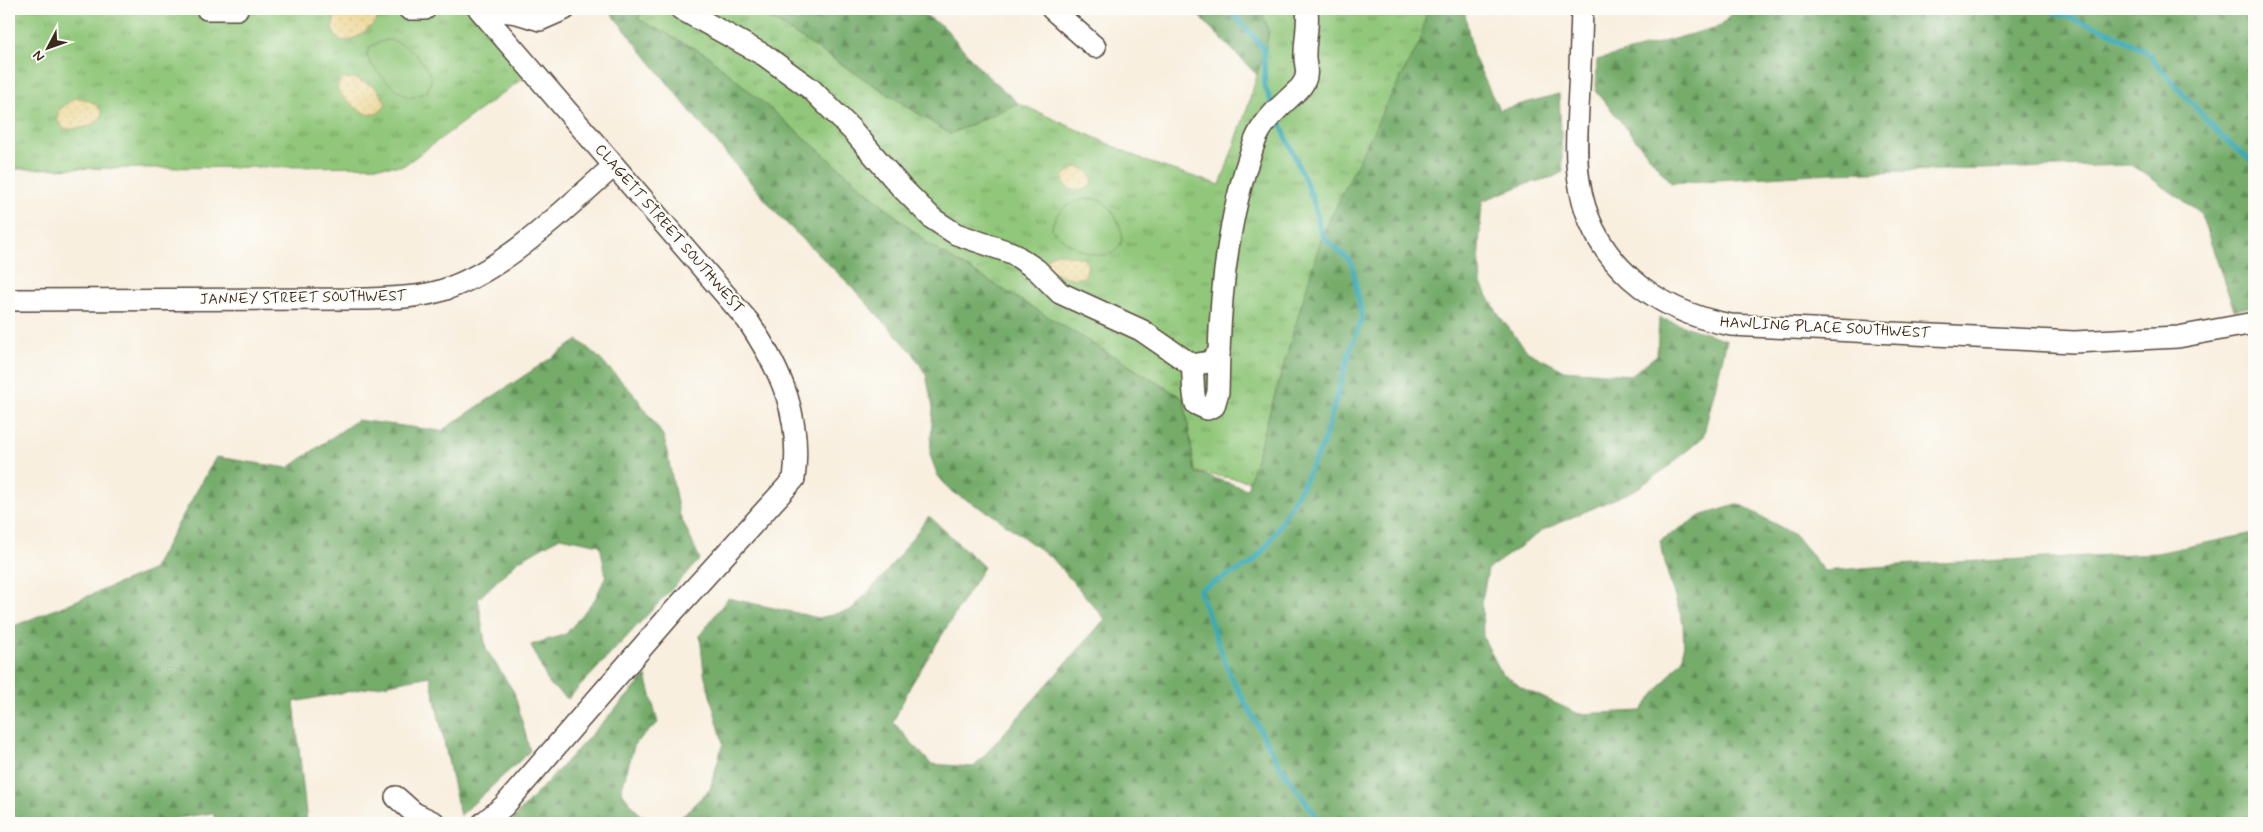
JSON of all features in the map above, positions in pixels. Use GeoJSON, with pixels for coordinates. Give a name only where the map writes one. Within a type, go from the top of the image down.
{"type":"FeatureCollection","features":[{"type":"Feature","properties":{"kind":"street"},"geometry":{"type":"LineString","coordinates":[[207,9],[237,9]]}},
{"type":"Feature","properties":{"kind":"street"},"geometry":{"type":"LineString","coordinates":[[409,9],[425,9]]}},
{"type":"Feature","properties":{"kind":"street","name":"CLAGETT STREET SOUTHWEST"},"geometry":{"type":"LineString","coordinates":[[479,9],[748,321],[766,348],[786,390],[792,413],[797,450],[794,479],[672,613],[510,799],[483,823]]}},
{"type":"Feature","properties":{"kind":"street"},"geometry":{"type":"LineString","coordinates":[[487,9],[519,11],[540,20],[565,9]]}},
{"type":"Feature","properties":{"kind":"street"},"geometry":{"type":"LineString","coordinates":[[681,9],[764,55],[811,89],[853,131],[900,186],[933,219],[956,234],[1012,253],[1037,270],[1060,293],[1140,330],[1192,365],[1209,362],[1219,353]]}},
{"type":"Feature","properties":{"kind":"street"},"geometry":{"type":"LineString","coordinates":[[1052,9],[1095,47]]}},
{"type":"Feature","properties":{"kind":"street"},"geometry":{"type":"LineString","coordinates":[[1192,365],[1196,404],[1207,409],[1214,406],[1218,392],[1219,353],[1228,246],[1234,210],[1256,139],[1267,121],[1282,104],[1300,89],[1306,76],[1304,55],[1309,24],[1307,9]]}},
{"type":"Feature","properties":{"kind":"street","name":"HAWLING PLACE SOUTHWEST"},"geometry":{"type":"LineString","coordinates":[[1582,9],[1577,146],[1578,180],[1583,200],[1592,226],[1604,248],[1619,267],[1637,285],[1679,310],[1704,320],[1731,325],[2074,342],[2178,337],[2254,324]]}},
{"type":"Feature","properties":{"kind":"street"},"geometry":{"type":"LineString","coordinates":[[497,30],[519,11]]}},
{"type":"Feature","properties":{"kind":"street","name":"JANNEY STREET SOUTHWEST"},"geometry":{"type":"LineString","coordinates":[[9,300],[364,299],[414,296],[441,291],[471,278],[506,256],[614,166]]}},
{"type":"Feature","properties":{"kind":"street"},"geometry":{"type":"LineString","coordinates":[[396,797],[414,813],[434,823]]}},
{"type":"Feature","properties":{"kind":"green space"},"geometry":{"type":"Polygon","coordinates":[[[9,9],[479,9],[533,71],[403,166],[9,169],[9,9]]]}},
{"type":"Feature","properties":{"kind":"green space"},"geometry":{"type":"Polygon","coordinates":[[[608,9],[643,9],[638,19],[707,55],[931,246],[1184,399],[1195,472],[1247,489],[1322,235],[1385,107],[1420,42],[1427,9],[1464,9],[1473,55],[1499,110],[1559,94],[1563,172],[1482,201],[1479,248],[1481,284],[1500,317],[1528,352],[1563,370],[1631,375],[1657,355],[1659,318],[1727,340],[1703,437],[1668,467],[1635,490],[1545,529],[1488,569],[1482,600],[1483,637],[1501,672],[1522,688],[1579,714],[1641,711],[1684,657],[1683,623],[1660,541],[1700,516],[1739,504],[1795,535],[1824,571],[1914,564],[2157,553],[2254,533],[2254,823],[509,823],[646,676],[658,723],[635,743],[621,791],[640,815],[677,821],[710,789],[723,743],[704,673],[700,635],[728,598],[819,618],[851,610],[885,574],[929,516],[984,567],[911,685],[893,722],[931,764],[974,767],[1105,619],[1053,559],[993,515],[952,492],[938,476],[930,455],[933,408],[926,375],[913,353],[846,281],[779,216],[695,117],[608,9]]]}},
{"type":"Feature","properties":{"kind":"green space"},"geometry":{"type":"Polygon","coordinates":[[[629,9],[756,9],[950,134],[1018,103],[1151,163],[1220,185],[1246,112],[1269,35],[1260,9],[1444,9],[1254,482],[1195,472],[1184,399],[931,246],[707,55],[638,19],[629,9]]]}},
{"type":"Feature","properties":{"kind":"green space"},"geometry":{"type":"Polygon","coordinates":[[[756,9],[916,9],[945,28],[981,70],[1018,103],[950,134],[756,9]]]}},
{"type":"Feature","properties":{"kind":"green space"},"geometry":{"type":"Polygon","coordinates":[[[1192,9],[1257,9],[1263,16],[1268,32],[1257,75],[1192,9]]]}},
{"type":"Feature","properties":{"kind":"green space"},"geometry":{"type":"Polygon","coordinates":[[[1735,9],[2254,9],[2254,306],[2234,310],[2200,212],[2132,165],[1831,173],[1671,183],[1596,91],[1597,60],[1721,26],[1735,9]]]}},
{"type":"Feature","properties":{"kind":"green space"},"geometry":{"type":"Polygon","coordinates":[[[386,40],[400,43],[407,47],[425,65],[432,78],[427,92],[410,98],[391,85],[377,72],[368,59],[367,53],[371,46],[386,40]]]}},
{"type":"Feature","properties":{"kind":"green space"},"geometry":{"type":"Polygon","coordinates":[[[1085,199],[1094,199],[1107,205],[1120,227],[1122,233],[1121,243],[1115,251],[1107,255],[1097,255],[1076,247],[1052,229],[1056,217],[1063,209],[1085,199]]]}},
{"type":"Feature","properties":{"kind":"green space"},"geometry":{"type":"Polygon","coordinates":[[[578,340],[596,355],[635,395],[664,437],[679,513],[700,559],[568,699],[549,684],[531,645],[566,634],[595,599],[606,576],[600,545],[560,537],[518,561],[478,599],[486,649],[514,692],[530,751],[460,816],[430,676],[294,702],[307,823],[216,823],[213,813],[145,823],[9,823],[9,628],[152,570],[216,457],[288,468],[357,420],[441,431],[578,340]]]}},
{"type":"Feature","properties":{"kind":"sand"},"geometry":{"type":"Polygon","coordinates":[[[337,9],[376,9],[377,20],[354,39],[341,40],[336,36],[332,28],[337,9]]]}},
{"type":"Feature","properties":{"kind":"sand"},"geometry":{"type":"Polygon","coordinates":[[[354,78],[375,87],[386,103],[377,113],[367,114],[362,112],[339,92],[337,88],[341,79],[354,78]]]}},
{"type":"Feature","properties":{"kind":"sand"},"geometry":{"type":"Polygon","coordinates":[[[74,98],[94,103],[102,113],[101,118],[87,127],[64,129],[58,121],[58,111],[74,98]]]}},
{"type":"Feature","properties":{"kind":"sand"},"geometry":{"type":"Polygon","coordinates":[[[1077,167],[1084,169],[1091,177],[1093,184],[1085,189],[1073,190],[1063,182],[1064,175],[1077,167]]]}},
{"type":"Feature","properties":{"kind":"sand"},"geometry":{"type":"Polygon","coordinates":[[[1057,253],[1083,258],[1088,266],[1085,276],[1070,278],[1046,267],[1048,257],[1057,253]]]}},
{"type":"Feature","properties":{"kind":"waterway"},"geometry":{"type":"LineString","coordinates":[[1229,9],[1264,49],[1265,87],[1273,106]]}},
{"type":"Feature","properties":{"kind":"waterway"},"geometry":{"type":"LineString","coordinates":[[2044,9],[2103,29],[2144,50],[2221,136],[2254,163]]}},
{"type":"Feature","properties":{"kind":"waterway"},"geometry":{"type":"LineString","coordinates":[[1277,116],[1312,196],[1322,235],[1352,263],[1362,318],[1350,351],[1323,444],[1303,484],[1269,543],[1251,564],[1199,590],[1229,673],[1280,766],[1321,823]]}}]}
